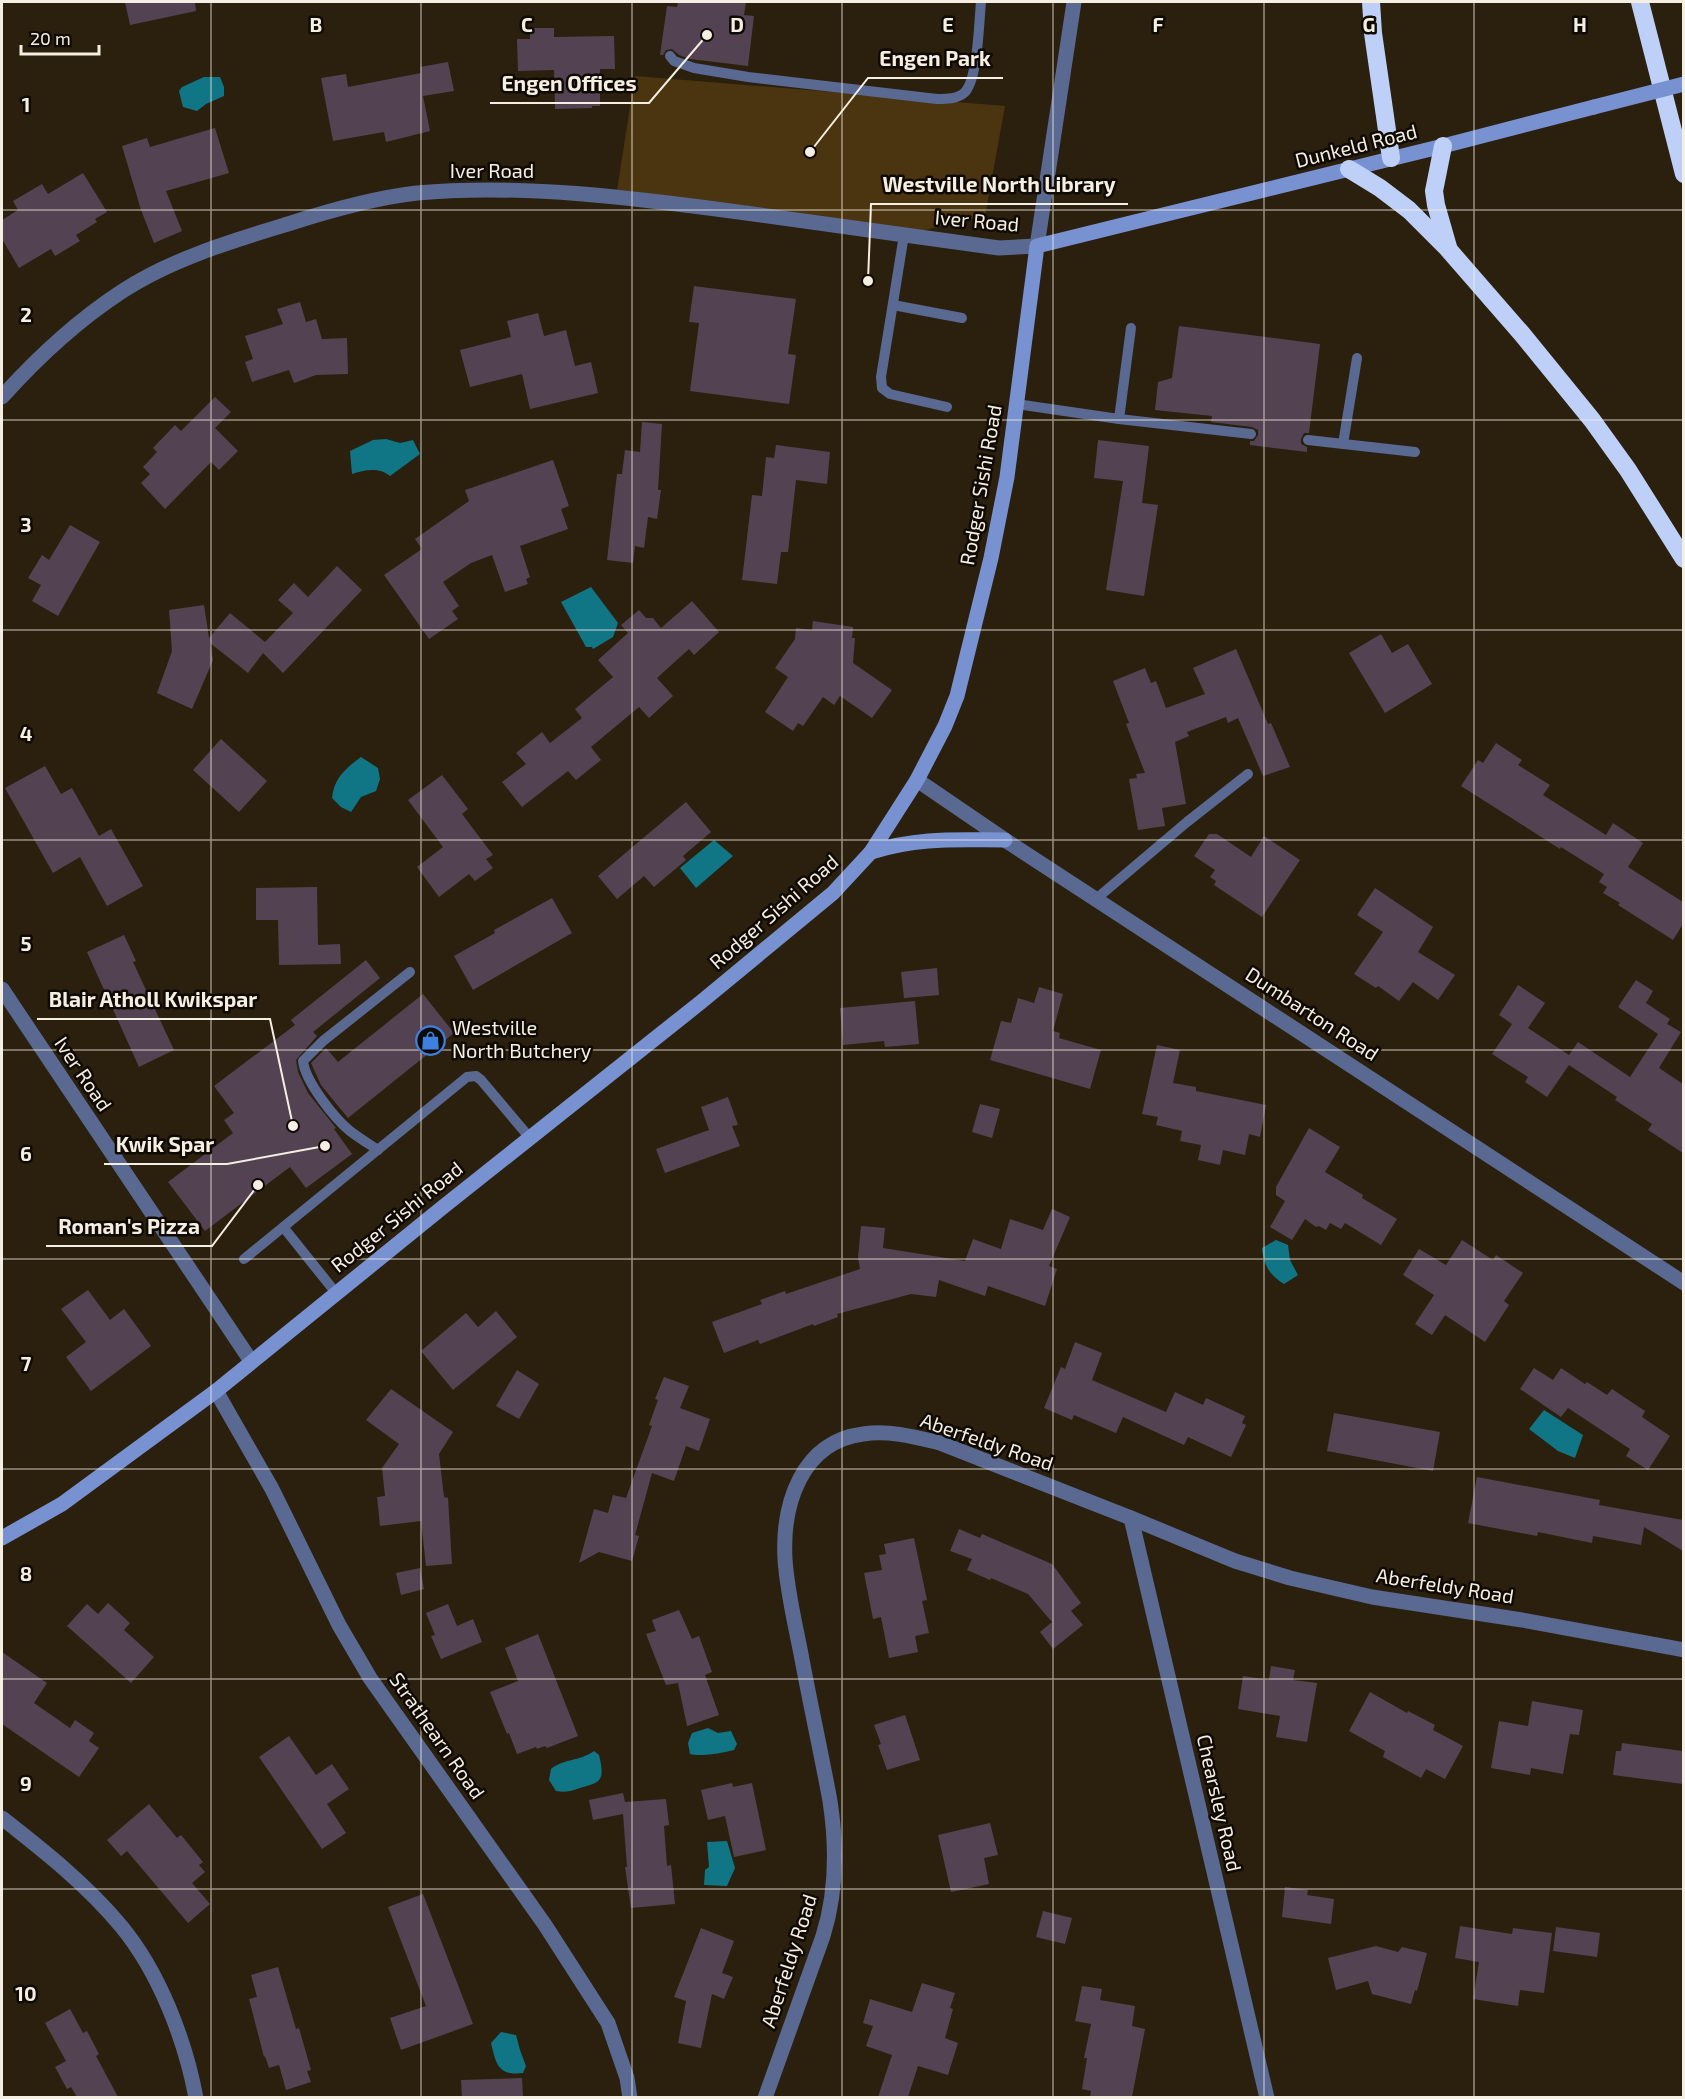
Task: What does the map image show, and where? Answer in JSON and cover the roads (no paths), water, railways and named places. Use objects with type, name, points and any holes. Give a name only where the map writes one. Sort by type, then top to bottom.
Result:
[{"type":"highway","points":[[1371,2],[1373,33],[1391,158]]},
{"type":"highway","points":[[1640,2],[1683,174]]},
{"type":"highway","points":[[1443,146],[1434,191],[1448,249]]},
{"type":"highway","points":[[1349,169],[1380,188],[1408,210],[1448,249],[1592,420],[1628,470],[1683,559]]},
{"type":"main road","name":"Dunkeld Road","points":[[1037,246],[1683,84]]},
{"type":"main road","name":"Rodger Sishi Road","points":[[2,1538],[62,1504],[216,1391],[701,1002],[833,893],[872,852],[918,780],[957,696],[992,558],[1007,477],[1037,246]]},
{"type":"main road","points":[[872,852],[892,846],[945,838],[1005,840]]},
{"type":"street","name":"Rodger Sishi Road","points":[[1037,246],[1074,2]]},
{"type":"street","name":"Iver Road","points":[[2,397],[22,375],[75,327],[122,291],[167,267],[227,243],[356,203],[418,193],[530,191],[648,200],[999,248],[1037,246]]},
{"type":"street","name":"Dumbarton Road","points":[[918,780],[1005,840],[1683,1283]]},
{"type":"street","name":"Iver Road","points":[[2,989],[251,1361]]},
{"type":"street","name":"Strathearn Road","points":[[216,1391],[272,1489],[339,1625],[370,1678],[545,1925],[608,2023],[627,2078],[630,2097]]},
{"type":"street","name":"Aberfeldy Road","points":[[765,2097],[831,1912],[836,1864],[830,1803],[789,1595],[785,1559],[785,1522],[794,1490],[802,1473],[813,1459],[831,1445],[863,1434],[888,1434],[940,1443],[1235,1561],[1290,1578],[1372,1597],[1522,1620],[1683,1650]]},
{"type":"street","name":"Chearsley Road","points":[[1131,1518],[1267,2097]]},
{"type":"street","points":[[2,1818],[92,1893],[123,1927],[145,1961],[177,2029],[191,2072],[196,2097]]},
{"type":"lane","points":[[670,56],[674,61],[694,68],[748,77],[937,99],[953,98],[966,92],[971,84],[981,2]]},
{"type":"lane","points":[[904,235],[882,388],[890,394],[947,407]]},
{"type":"lane","points":[[893,305],[962,318]]},
{"type":"lane","points":[[1119,419],[1131,328]]},
{"type":"lane","points":[[1343,444],[1357,358]]},
{"type":"lane","points":[[1016,404],[1119,419],[1251,434]]},
{"type":"lane","points":[[1308,440],[1415,452]]},
{"type":"lane","points":[[1096,899],[1248,774]]},
{"type":"lane","points":[[378,1150],[348,1129],[337,1118],[310,1084],[303,1061],[323,1041],[410,972]]},
{"type":"lane","points":[[244,1259],[461,1080],[472,1075],[481,1080],[530,1138]]},
{"type":"lane","points":[[284,1228],[336,1293]]},
{"type":"water","points":[[204,77],[220,77],[224,87],[224,96],[197,111],[183,107],[179,91],[182,87]]},
{"type":"water","points":[[386,439],[400,443],[413,440],[420,454],[390,476],[376,470],[352,474],[350,451],[373,440]]},
{"type":"water","points":[[591,587],[618,623],[613,637],[593,649],[586,647],[561,602]]},
{"type":"water","points":[[361,757],[378,768],[380,779],[376,791],[361,797],[351,812],[341,807],[332,798],[333,791],[342,774]]},
{"type":"water","points":[[714,840],[733,856],[696,888],[680,868]]},
{"type":"water","points":[[1276,1240],[1288,1245],[1290,1260],[1298,1275],[1284,1284],[1271,1273],[1263,1254],[1262,1248]]},
{"type":"water","points":[[1544,1410],[1583,1435],[1575,1458],[1558,1451],[1529,1429]]},
{"type":"water","points":[[708,1728],[718,1733],[731,1731],[737,1744],[734,1750],[705,1755],[690,1754],[688,1743],[692,1733]]},
{"type":"water","points":[[594,1751],[599,1755],[602,1770],[600,1779],[571,1791],[556,1791],[549,1780],[551,1769]]},
{"type":"water","points":[[727,1841],[735,1868],[727,1886],[704,1885],[705,1870],[709,1867],[707,1842]]},
{"type":"water","points":[[501,2032],[516,2035],[526,2066],[523,2073],[508,2073],[497,2063],[491,2043]]},
{"type":"place","name":"Engen Offices","points":[[707,35]]},
{"type":"place","name":"Engen Park","points":[[810,152]]},
{"type":"place","name":"Westville North Library","points":[[868,281]]},
{"type":"place","name":"Westville North Butchery","points":[[431,1040]]},
{"type":"place","name":"Blair Atholl Kwikspar","points":[[293,1126]]},
{"type":"place","name":"Kwik Spar","points":[[325,1146]]},
{"type":"place","name":"Roman's Pizza","points":[[258,1185]]}]
